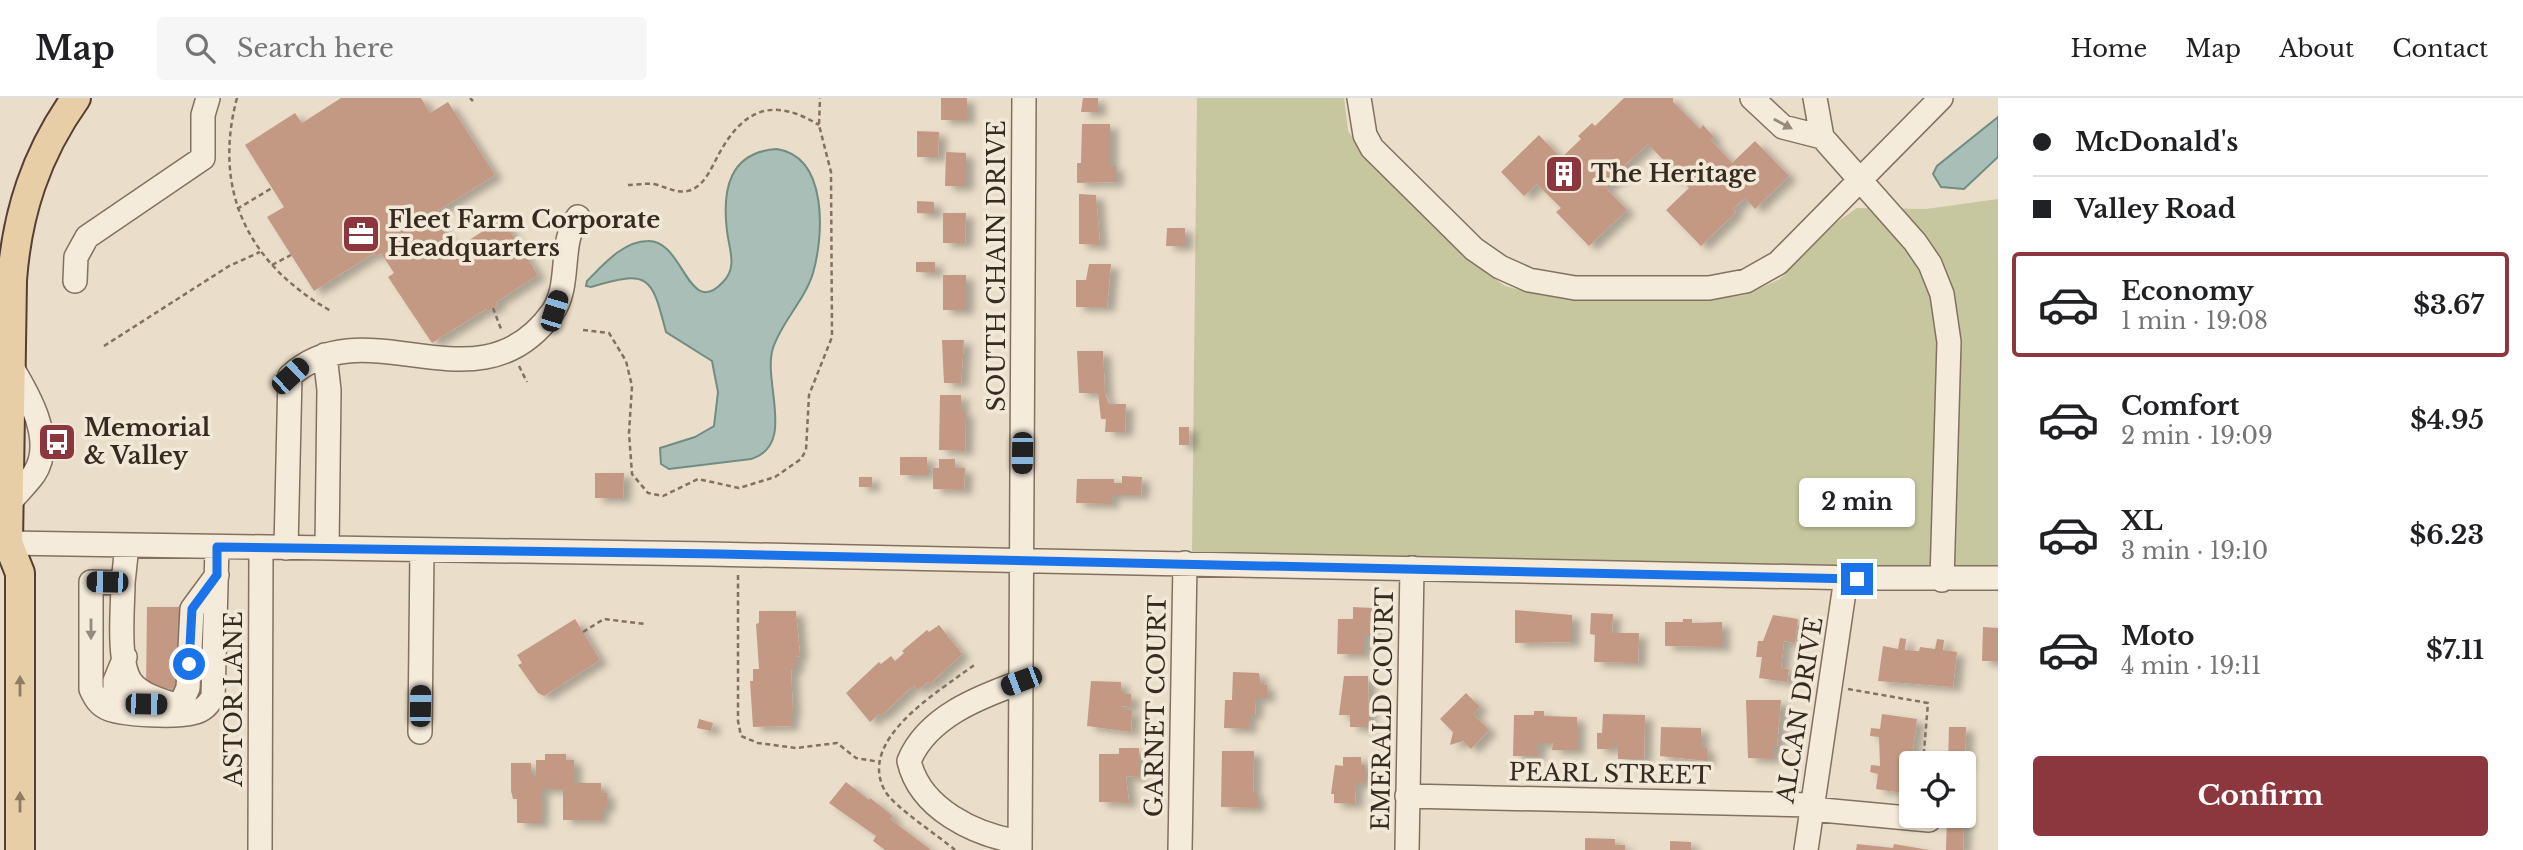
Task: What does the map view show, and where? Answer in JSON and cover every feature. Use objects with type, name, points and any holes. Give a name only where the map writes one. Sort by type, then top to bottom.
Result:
[{"type":"main road","points":[[20,850],[20,573],[3,547],[9,503],[11,366],[6,330],[15,240],[22,209],[44,151],[74,99]]},
{"type":"street","points":[[75,281],[76,257],[87,237],[203,158],[203,115],[208,98]]},
{"type":"street","name":"SOUTH CHAIN DRIVE","points":[[1020,846],[1024,98]]},
{"type":"street","points":[[1359,98],[1364,135],[1373,148],[1474,249],[1514,275],[1560,287],[1709,288],[1746,281],[1778,262],[1941,98]]},
{"type":"street","points":[[1752,98],[1783,127],[1822,136]]},
{"type":"street","points":[[1815,98],[1822,136],[1861,177],[1930,264],[1946,310],[1949,342],[1942,580]]},
{"type":"street","points":[[286,548],[290,376],[302,364],[326,355],[358,349],[455,361],[479,359],[510,349],[534,332],[554,311],[567,265],[568,229],[578,217]]},
{"type":"street","points":[[326,355],[329,390],[327,548]]},
{"type":"street","points":[[3,547],[127,545],[738,554],[1942,580],[1998,578]]},
{"type":"street","points":[[127,545],[123,583],[124,647],[130,681],[139,690],[175,705],[183,699],[188,688],[192,609],[217,575]]},
{"type":"street","points":[[123,583],[91,582],[90,689],[96,701],[109,709],[134,713],[191,713],[206,708],[214,697],[215,684],[217,547]]},
{"type":"street","name":"ASTOR LANE","points":[[260,850],[261,548]]},
{"type":"street","points":[[420,732],[422,550]]},
{"type":"street","name":"GARNET COURT","points":[[1180,850],[1185,563]]},
{"type":"street","name":"EMERALD COURT","points":[[1408,850],[1412,568]]},
{"type":"street","name":"ALCAN DRIVE","points":[[1806,850],[1846,578]]},
{"type":"street","points":[[96,701],[124,647]]},
{"type":"street","points":[[1020,846],[994,838],[946,811],[921,792],[909,761],[917,742],[934,726],[972,702],[1021,681]]},
{"type":"street","name":"PEARL STREET","points":[[1408,796],[1812,807],[1899,817]]},
{"type":"path","points":[[237,98],[229,155],[230,187],[237,209],[271,266],[303,295],[331,311]]},
{"type":"path","points":[[583,330],[609,333],[626,361],[632,386],[632,474],[648,493],[663,496],[672,494],[698,479],[739,488],[775,477],[795,466],[806,450],[812,382],[832,337],[831,173],[819,125],[820,98]]},
{"type":"path","points":[[628,186],[656,184],[680,192],[694,189],[705,178],[729,137],[753,114],[764,108],[788,107],[819,125]]},
{"type":"path","points":[[237,209],[272,188]]},
{"type":"path","points":[[104,346],[229,266],[261,252]]},
{"type":"path","points":[[271,266],[291,255]]},
{"type":"path","points":[[493,308],[501,330]]},
{"type":"path","points":[[738,554],[738,721],[741,736],[758,743],[796,748],[837,743],[856,758],[880,762]]},
{"type":"path","points":[[583,632],[604,619],[645,624]]},
{"type":"path","points":[[956,850],[890,797],[882,783],[880,762],[884,745],[895,729],[974,665]]},
{"type":"path","points":[[1831,686],[1928,703],[1924,751]]},
{"type":"green space","points":[[1197,98],[1344,98],[1348,131],[1368,161],[1472,263],[1505,286],[1532,293],[1590,299],[1716,299],[1745,295],[1780,279],[1837,222],[1857,208],[1926,209],[1998,199],[1998,566],[1918,567],[1192,553]]},
{"type":"shaded area","points":[[1998,117],[1998,157],[1964,189],[1941,187],[1933,174],[1937,166]]},
{"type":"shaded area","points":[[777,149],[794,155],[806,166],[814,182],[820,219],[813,273],[773,348],[771,378],[775,427],[772,441],[765,452],[751,459],[669,469],[661,464],[660,448],[695,437],[714,426],[718,392],[712,361],[666,332],[657,300],[646,282],[626,279],[591,287],[586,286],[587,281],[622,249],[648,241],[660,244],[670,252],[693,285],[702,291],[711,291],[723,282],[730,270],[726,201],[732,176],[748,157]]},
{"type":"building","name":"Fleet Farm Corporate Headquarters","points":[[341,98],[421,98],[430,113],[448,102],[495,175],[434,213],[435,218],[455,249],[502,219],[538,275],[496,302],[498,305],[488,311],[486,309],[432,343],[388,277],[394,273],[381,253],[376,256],[374,253],[314,291],[267,217],[284,207],[245,145],[295,113],[302,123]]},
{"type":"building","points":[[941,98],[967,98],[967,120],[941,120]]},
{"type":"building","points":[[1083,98],[1098,98],[1098,112],[1081,112]]},
{"type":"building","name":"The Heritage","points":[[1624,98],[1673,98],[1673,102],[1700,129],[1703,125],[1714,137],[1711,140],[1732,163],[1755,141],[1789,176],[1755,209],[1745,198],[1733,209],[1736,212],[1701,246],[1666,210],[1689,188],[1679,177],[1675,180],[1665,170],[1669,166],[1648,144],[1624,166],[1628,170],[1605,187],[1627,210],[1589,246],[1556,212],[1561,208],[1537,184],[1524,196],[1501,172],[1539,135],[1561,158],[1581,139],[1578,136],[1592,123],[1595,126]]},
{"type":"building","points":[[1082,124],[1110,124],[1110,166],[1116,166],[1116,182],[1077,183],[1077,163],[1081,163]]},
{"type":"building","points":[[917,131],[939,132],[938,157],[917,157]]},
{"type":"building","points":[[946,152],[966,153],[966,186],[945,186]]},
{"type":"building","points":[[1079,194],[1096,195],[1100,245],[1079,244]]},
{"type":"building","points":[[917,201],[934,202],[934,214],[917,213]]},
{"type":"building","points":[[943,213],[966,213],[965,243],[943,243]]},
{"type":"building","points":[[1167,228],[1185,228],[1185,246],[1166,246]]},
{"type":"building","points":[[916,262],[935,262],[935,273],[916,272]]},
{"type":"building","points":[[1089,264],[1111,264],[1107,307],[1076,307],[1076,280],[1086,280]]},
{"type":"building","points":[[943,275],[966,275],[966,310],[943,310]]},
{"type":"building","points":[[942,340],[964,340],[961,383],[944,383]]},
{"type":"building","points":[[1077,351],[1103,351],[1105,394],[1109,404],[1126,404],[1125,432],[1105,432],[1106,419],[1101,419],[1098,393],[1079,393]]},
{"type":"building","points":[[940,395],[961,395],[961,412],[966,412],[965,451],[939,450]]},
{"type":"building","points":[[56,427],[63,427],[63,439],[56,439]]},
{"type":"building","points":[[1179,427],[1189,427],[1189,445],[1179,445]]},
{"type":"building","points":[[900,457],[927,457],[927,475],[900,475]]},
{"type":"building","points":[[939,459],[955,459],[955,468],[965,468],[964,490],[933,489],[933,468],[939,468]]},
{"type":"building","points":[[595,473],[624,473],[623,498],[595,498]]},
{"type":"building","points":[[1122,476],[1142,477],[1141,495],[1111,495],[1111,504],[1076,503],[1077,479],[1114,479],[1114,483],[1122,483]]},
{"type":"building","points":[[859,477],[872,477],[872,487],[859,487]]},
{"type":"building","points":[[147,607],[182,607],[182,689],[146,688]]},
{"type":"building","points":[[1353,607],[1372,608],[1371,635],[1364,635],[1364,654],[1337,654],[1338,619],[1353,619]]},
{"type":"building","points":[[1515,610],[1572,615],[1572,642],[1515,643]]},
{"type":"building","points":[[759,611],[796,611],[800,656],[796,657],[796,669],[791,669],[791,726],[753,727],[750,681],[753,681],[753,669],[759,669],[756,624],[759,623]]},
{"type":"building","points":[[1591,613],[1613,614],[1612,633],[1639,633],[1638,663],[1594,662],[1595,635],[1590,634]]},
{"type":"building","points":[[1773,615],[1798,619],[1795,643],[1784,641],[1781,668],[1789,669],[1787,682],[1759,678],[1762,657],[1756,657],[1758,641],[1763,641]]},
{"type":"building","points":[[575,619],[600,660],[544,696],[538,693],[518,665],[522,663],[517,655]]},
{"type":"building","points":[[1683,619],[1692,619],[1692,623],[1722,622],[1722,647],[1665,646],[1665,622],[1683,622]]},
{"type":"building","points":[[939,625],[962,654],[930,684],[928,682],[918,690],[914,685],[881,716],[879,714],[870,722],[846,693],[879,662],[881,664],[891,656],[895,661],[904,653],[902,651],[927,630],[929,632]]},
{"type":"building","points":[[1983,627],[1998,628],[1998,661],[1982,661]]},
{"type":"building","points":[[1900,638],[1906,639],[1905,650],[1919,651],[1920,647],[1935,649],[1937,639],[1944,640],[1943,650],[1957,652],[1953,687],[1878,681],[1883,646],[1898,649]]},
{"type":"building","points":[[1233,672],[1259,673],[1261,685],[1267,685],[1267,698],[1256,698],[1255,715],[1249,715],[1249,729],[1224,728],[1225,700],[1232,700]]},
{"type":"building","points":[[1344,676],[1368,676],[1369,727],[1350,727],[1350,715],[1339,715]]},
{"type":"building","points":[[1091,681],[1121,682],[1121,694],[1131,694],[1131,707],[1121,706],[1121,710],[1132,710],[1131,732],[1087,726]]},
{"type":"building","points":[[1466,693],[1480,707],[1473,714],[1489,730],[1471,749],[1463,741],[1450,745],[1453,732],[1440,719]]},
{"type":"building","points":[[1746,700],[1781,700],[1777,746],[1773,746],[1773,759],[1748,758]]},
{"type":"building","points":[[1534,711],[1544,711],[1544,716],[1577,717],[1577,750],[1552,750],[1553,743],[1538,743],[1538,756],[1513,756],[1514,715],[1534,715]]},
{"type":"building","points":[[1603,714],[1645,715],[1644,759],[1618,759],[1618,743],[1614,743],[1614,749],[1597,749],[1597,733],[1602,733]]},
{"type":"building","points":[[1882,714],[1917,719],[1913,751],[1899,751],[1899,792],[1876,789],[1878,774],[1870,772],[1871,765],[1880,766],[1879,737],[1870,736],[1871,728],[1880,729]]},
{"type":"building","points":[[699,719],[713,723],[711,731],[697,728]]},
{"type":"building","points":[[1661,727],[1701,728],[1701,748],[1707,748],[1707,761],[1660,756]]},
{"type":"building","points":[[1949,727],[1966,727],[1965,751],[1948,751]]},
{"type":"building","points":[[1119,748],[1139,748],[1139,777],[1126,776],[1129,803],[1099,802],[1099,754],[1119,754]]},
{"type":"building","points":[[1222,751],[1254,751],[1253,793],[1257,793],[1257,808],[1221,807]]},
{"type":"building","points":[[545,754],[566,754],[566,760],[574,760],[574,783],[601,783],[601,793],[607,793],[607,808],[601,808],[601,820],[563,820],[563,789],[541,789],[541,823],[517,823],[517,799],[513,799],[511,791],[511,763],[531,763],[531,776],[536,776],[536,760],[545,760]]},
{"type":"building","points":[[1343,757],[1361,757],[1361,765],[1365,765],[1365,783],[1356,783],[1355,804],[1334,803],[1334,794],[1331,794],[1335,765],[1343,766]]},
{"type":"building","points":[[846,782],[893,816],[890,819],[931,850],[885,850],[873,841],[876,836],[829,803]]},
{"type":"building","points":[[1947,828],[1964,828],[1963,850],[1946,850]]},
{"type":"building","points":[[1585,838],[1615,839],[1615,845],[1625,845],[1625,850],[1585,850]]},
{"type":"building","points":[[1670,841],[1691,842],[1691,850],[1670,850]]},
{"type":"building","points":[[1857,844],[1893,848],[1894,844],[1929,850],[1856,850]]},
{"type":"place","name":"The Heritage","points":[[1564,174]]},
{"type":"place","name":"Fleet Farm Corporate Headquarters","points":[[361,234]]},
{"type":"place","name":"Memorial & Valley","points":[[57,442]]},
{"type":"route","points":[[189,664],[192,609],[194,602],[217,575],[217,547],[580,551],[1857,579]]}]
